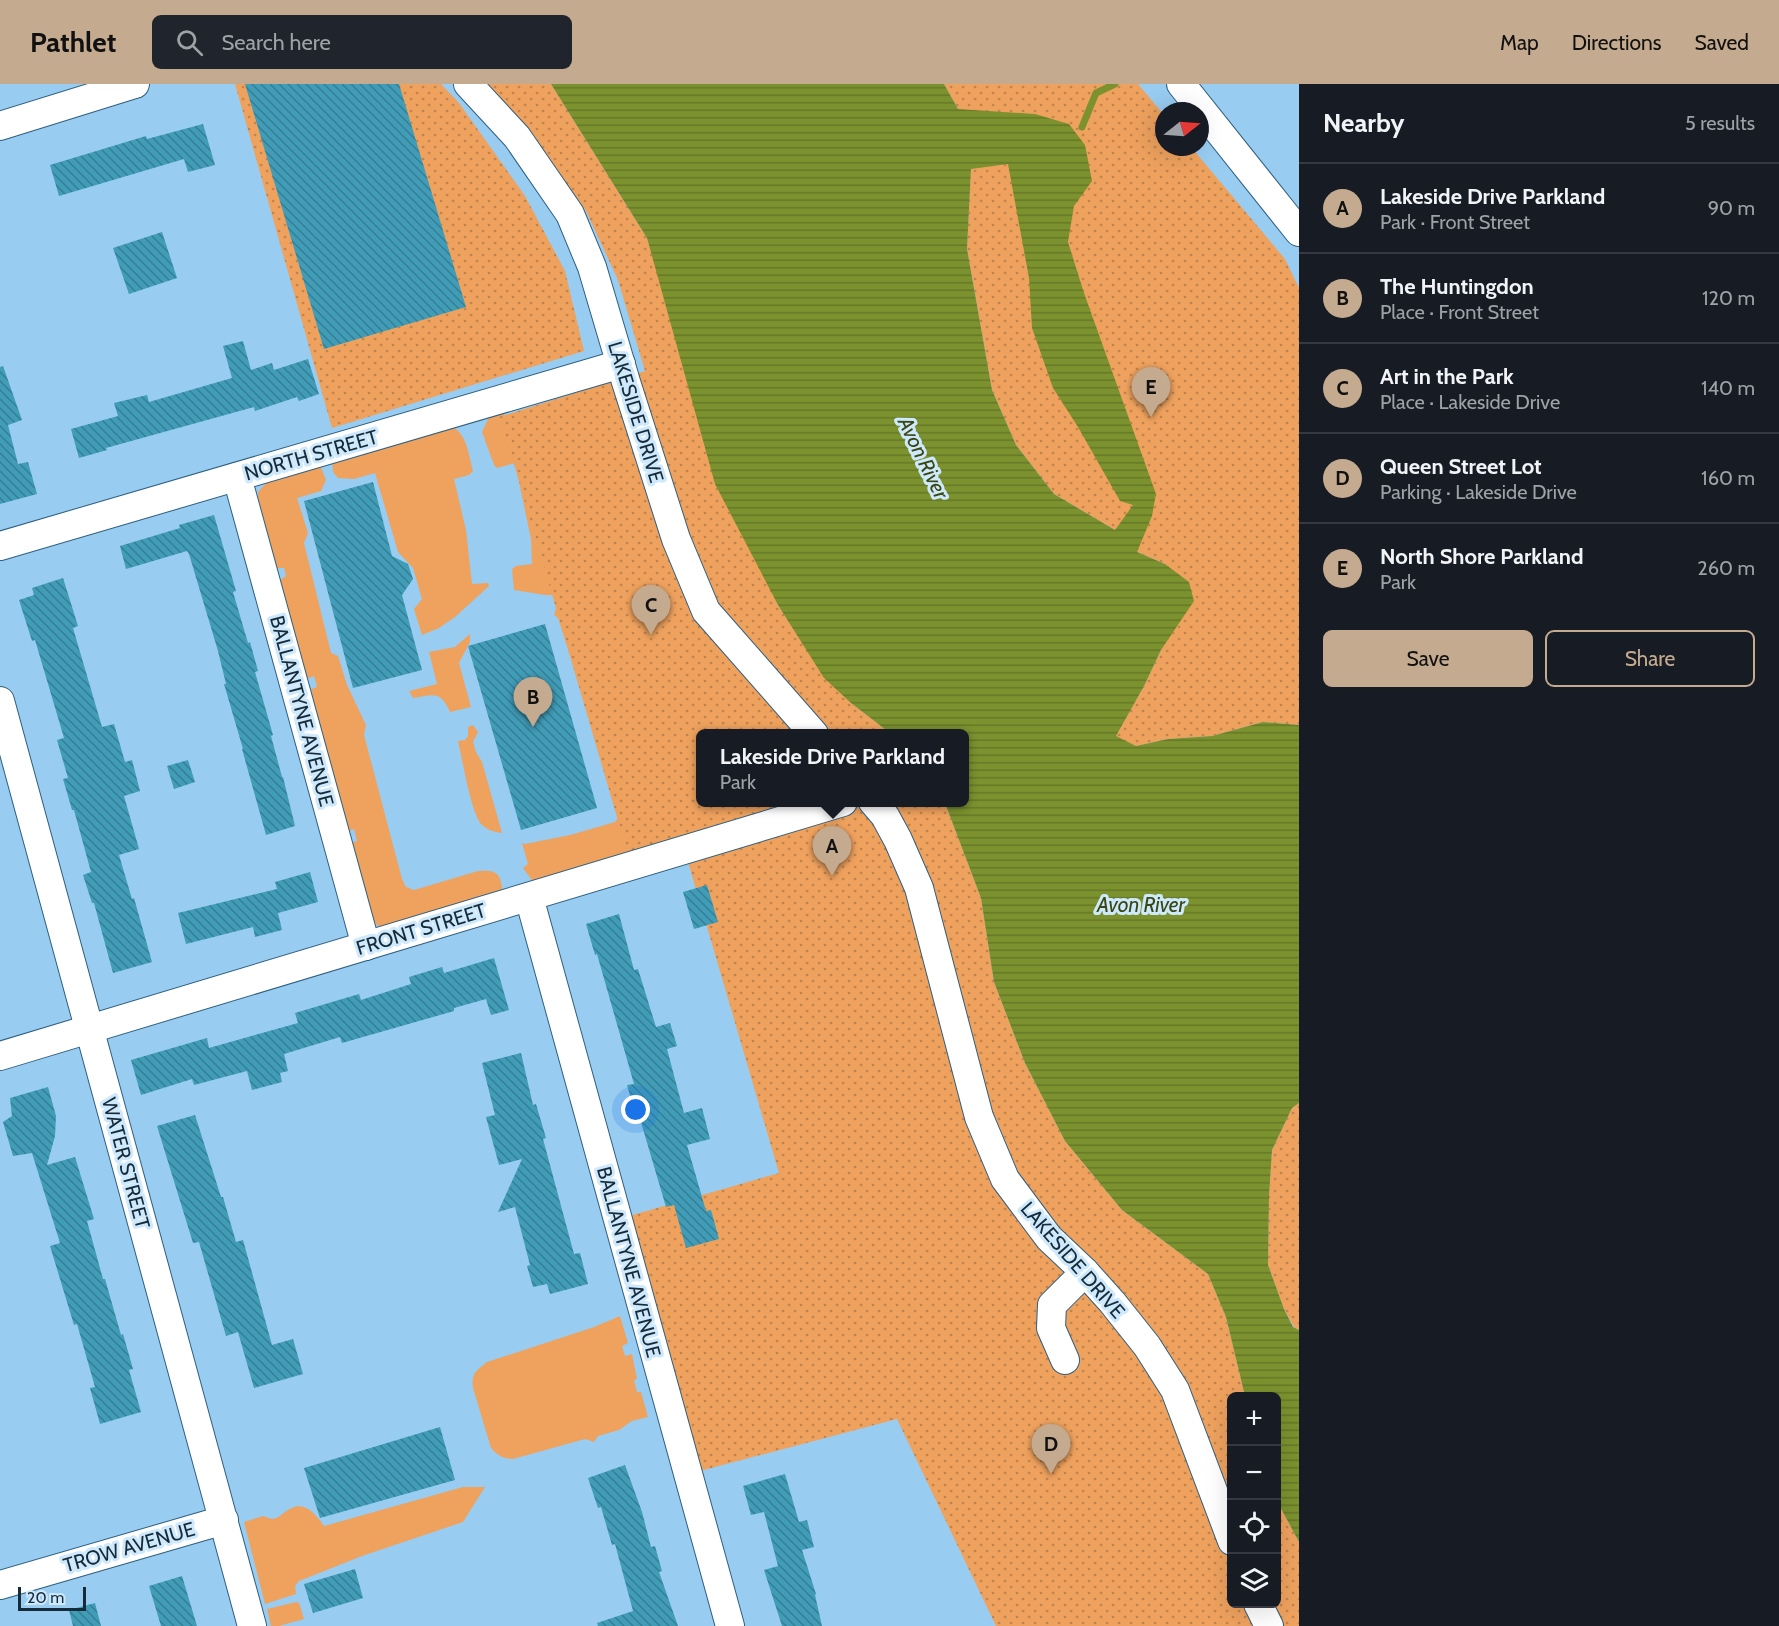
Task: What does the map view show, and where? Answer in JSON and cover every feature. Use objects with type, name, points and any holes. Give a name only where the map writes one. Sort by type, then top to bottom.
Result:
[{"type":"street","points":[[0,126],[135,84]]},
{"type":"street","name":"LAKESIDE DRIVE","points":[[468,84],[517,137],[570,214],[592,267],[676,539],[706,610],[810,729]]},
{"type":"street","points":[[1181,84],[1299,232]]},
{"type":"street","name":"NORTH STREET","points":[[0,546],[621,364]]},
{"type":"street","name":"BALLANTYNE AVENUE","points":[[237,477],[366,946]]},
{"type":"street","name":"WATER STREET","points":[[0,701],[252,1626]]},
{"type":"street","name":"FRONT STREET","points":[[0,1056],[826,807]]},
{"type":"street","name":"LAKESIDE DRIVE","points":[[877,807],[898,840],[919,888],[979,1117],[1005,1179],[1049,1238],[1085,1272],[1147,1346],[1175,1390],[1227,1528]]},
{"type":"street","name":"BALLANTYNE AVENUE","points":[[528,897],[730,1626]]},
{"type":"street","points":[[1065,1360],[1051,1328],[1052,1305],[1085,1272]]},
{"type":"street","name":"TROW AVENUE","points":[[0,1585],[224,1520]]},
{"type":"street","points":[[1260,1608],[1269,1626]]},
{"type":"shaded area","points":[[235,84],[441,84],[459,103],[525,196],[565,271],[584,351],[332,428]]},
{"type":"shaded area","points":[[488,84],[551,84],[647,238],[671,318],[778,605],[800,639],[851,703],[885,729],[696,729],[696,807],[947,807],[981,898],[994,982],[1025,1063],[1065,1141],[1122,1210],[1208,1274],[1226,1317],[1244,1392],[1227,1392],[1227,1608],[1281,1608],[1281,1508],[1299,1542],[1299,1626],[996,1626],[897,1419],[700,1471],[629,1216],[779,1173],[681,838],[628,855],[499,417],[645,371],[618,280],[586,211],[544,152]]},
{"type":"shaded area","points":[[944,84],[1138,84],[1155,104],[1155,156],[1199,156],[1285,259],[1299,288],[1299,725],[1263,722],[1212,736],[1168,739],[1136,746],[1115,737],[1161,650],[1165,564],[1137,552],[1115,530],[1054,494],[1016,445],[992,390],[967,249],[971,166],[958,109]]},
{"type":"shaded area","points":[[503,411],[522,465],[641,852],[534,883],[523,868],[528,864],[522,843],[570,835],[615,822],[621,814],[558,618],[554,615],[560,595],[514,590],[512,569],[516,566],[532,564],[531,539],[515,463],[497,468],[482,432],[490,415]]},
{"type":"shaded area","points":[[453,427],[464,440],[473,471],[469,475],[454,479],[466,530],[472,584],[488,583],[489,586],[455,617],[439,628],[422,635],[414,609],[422,599],[413,568],[398,552],[375,473],[354,479],[338,478],[333,472],[332,461]]},
{"type":"shaded area","points":[[320,465],[326,480],[321,491],[297,498],[308,533],[304,543],[331,653],[338,656],[347,685],[366,725],[364,735],[402,879],[406,887],[414,890],[478,871],[491,871],[500,879],[503,895],[386,929],[378,926],[373,920],[351,843],[357,841],[354,829],[349,831],[329,764],[311,689],[317,687],[314,676],[306,679],[280,580],[286,576],[284,568],[277,568],[260,511],[258,492],[269,480]]},
{"type":"shaded area","points":[[470,634],[470,642],[459,663],[471,707],[450,712],[439,697],[413,698],[409,691],[437,684],[429,652],[455,647]]},
{"type":"shaded area","points":[[473,725],[478,732],[473,742],[482,762],[502,833],[481,824],[470,797],[458,741],[465,740],[468,736],[468,727]]},
{"type":"shaded area","points":[[1299,1103],[1299,1330],[1294,1327],[1284,1309],[1268,1265],[1272,1150],[1292,1108]]},
{"type":"shaded area","points":[[620,1316],[628,1343],[622,1346],[625,1356],[632,1354],[637,1392],[641,1392],[648,1417],[632,1421],[619,1430],[598,1436],[594,1442],[585,1439],[513,1459],[498,1455],[491,1448],[473,1388],[473,1379],[477,1370],[487,1362],[594,1327]]},
{"type":"shaded area","points":[[463,1487],[485,1487],[463,1522],[362,1556],[299,1581],[295,1586],[296,1594],[265,1604],[244,1522],[263,1516],[276,1518],[297,1506],[308,1508],[324,1526]]},
{"type":"shaded area","points":[[299,1603],[304,1619],[271,1626],[267,1609]]},
{"type":"water","name":"Avon River","points":[[551,84],[944,84],[958,109],[1035,114],[1069,124],[1085,145],[1092,181],[1074,206],[1068,242],[1156,494],[1152,516],[1137,552],[1165,564],[1189,582],[1194,601],[1161,650],[1116,736],[1136,746],[1168,739],[1212,736],[1263,722],[1299,725],[1299,1103],[1292,1108],[1272,1150],[1268,1265],[1284,1309],[1293,1327],[1299,1330],[1299,1542],[1281,1508],[1281,1392],[1244,1392],[1226,1317],[1208,1274],[1122,1210],[1065,1141],[1025,1063],[994,982],[981,898],[947,807],[969,807],[969,729],[885,729],[851,703],[824,678],[778,605],[715,484],[647,238]],"holes":[[[1008,164],[1029,278],[1032,328],[1053,388],[1120,501],[1133,505],[1115,530],[1054,494],[1016,445],[992,390],[967,249],[971,169]]]},
{"type":"building","points":[[245,84],[399,84],[466,307],[324,349]]},
{"type":"building","points":[[203,124],[215,165],[188,172],[184,159],[59,196],[50,165],[146,136],[147,139]]},
{"type":"building","points":[[162,232],[177,278],[129,294],[113,248]]},
{"type":"building","points":[[243,341],[251,370],[272,363],[274,370],[308,359],[319,394],[299,401],[297,397],[255,411],[254,407],[106,448],[107,450],[79,458],[71,429],[118,416],[114,403],[147,395],[149,402],[232,378],[223,346]]},
{"type":"building","points":[[3,366],[22,420],[8,425],[18,464],[28,462],[37,494],[0,504],[0,367]]},
{"type":"building","points":[[373,482],[392,556],[408,564],[413,579],[402,595],[422,670],[353,688],[304,501]]},
{"type":"building","points":[[214,515],[236,591],[233,592],[258,671],[255,672],[295,826],[266,835],[224,684],[226,684],[218,651],[189,554],[187,551],[126,569],[120,546]]},
{"type":"building","points":[[63,578],[78,626],[73,628],[102,727],[114,724],[125,762],[132,760],[140,791],[124,796],[139,849],[119,855],[152,962],[113,973],[94,903],[92,903],[83,875],[91,872],[63,779],[68,778],[57,740],[64,738],[35,640],[32,641],[19,600],[34,595],[32,588]]},
{"type":"building","points":[[545,624],[597,808],[521,830],[468,646]]},
{"type":"building","points":[[188,760],[195,782],[174,789],[167,766]]},
{"type":"building","points":[[310,872],[318,902],[278,913],[282,930],[255,937],[253,927],[186,944],[178,913],[277,889],[275,882]]},
{"type":"building","points":[[707,885],[718,922],[694,929],[683,892]]},
{"type":"building","points":[[619,914],[634,970],[638,969],[656,1027],[670,1023],[677,1046],[667,1049],[684,1113],[702,1108],[710,1139],[687,1145],[706,1211],[711,1210],[719,1239],[686,1248],[674,1205],[666,1207],[638,1112],[635,1113],[627,1085],[634,1084],[597,954],[595,955],[586,924]]},
{"type":"building","points":[[494,958],[509,1010],[491,1015],[486,999],[454,1008],[454,1011],[342,1043],[340,1037],[284,1054],[288,1071],[280,1073],[282,1082],[252,1090],[247,1071],[194,1085],[192,1079],[141,1095],[131,1060],[207,1038],[209,1048],[298,1023],[295,1013],[359,994],[361,1000],[411,984],[409,977],[442,967],[444,973]]},
{"type":"building","points":[[521,1053],[533,1105],[536,1104],[546,1138],[543,1139],[574,1254],[580,1253],[588,1284],[550,1294],[547,1284],[533,1287],[527,1266],[530,1265],[515,1207],[498,1212],[522,1159],[499,1165],[486,1117],[495,1115],[482,1063]]},
{"type":"building","points":[[48,1087],[56,1116],[55,1136],[47,1165],[75,1157],[94,1219],[87,1221],[103,1279],[105,1279],[133,1369],[129,1370],[141,1412],[100,1424],[90,1388],[95,1387],[77,1324],[74,1325],[50,1246],[60,1243],[32,1153],[13,1156],[3,1122],[12,1116],[10,1098]]},
{"type":"building","points":[[195,1115],[236,1242],[243,1240],[272,1345],[293,1339],[303,1374],[254,1388],[238,1332],[226,1336],[199,1242],[193,1243],[157,1126]]},
{"type":"building","points":[[440,1427],[455,1480],[320,1518],[304,1468]]},
{"type":"building","points":[[625,1465],[642,1512],[651,1547],[655,1546],[662,1571],[659,1572],[678,1626],[598,1626],[597,1623],[633,1611],[615,1544],[612,1545],[601,1507],[598,1508],[588,1478]]},
{"type":"building","points":[[785,1474],[799,1522],[807,1520],[814,1547],[802,1550],[816,1594],[822,1626],[782,1626],[764,1570],[778,1566],[764,1512],[751,1515],[743,1486]]},
{"type":"building","points":[[355,1569],[363,1598],[313,1613],[304,1584]]},
{"type":"building","points":[[182,1576],[197,1626],[161,1626],[149,1586]]},
{"type":"building","points":[[95,1603],[101,1626],[73,1626],[69,1610]]},
{"type":"waterway","points":[[1082,127],[1096,93],[1115,84]]},
{"type":"place","name":"North Shore Parkland","points":[[1151,417]]},
{"type":"place","name":"Art in the Park","points":[[651,635]]},
{"type":"place","name":"The Huntingdon","points":[[533,727]]},
{"type":"place","name":"Lakeside Drive Parkland","points":[[832,876]]},
{"type":"place","name":"Queen Street Lot","points":[[1051,1474]]}]
